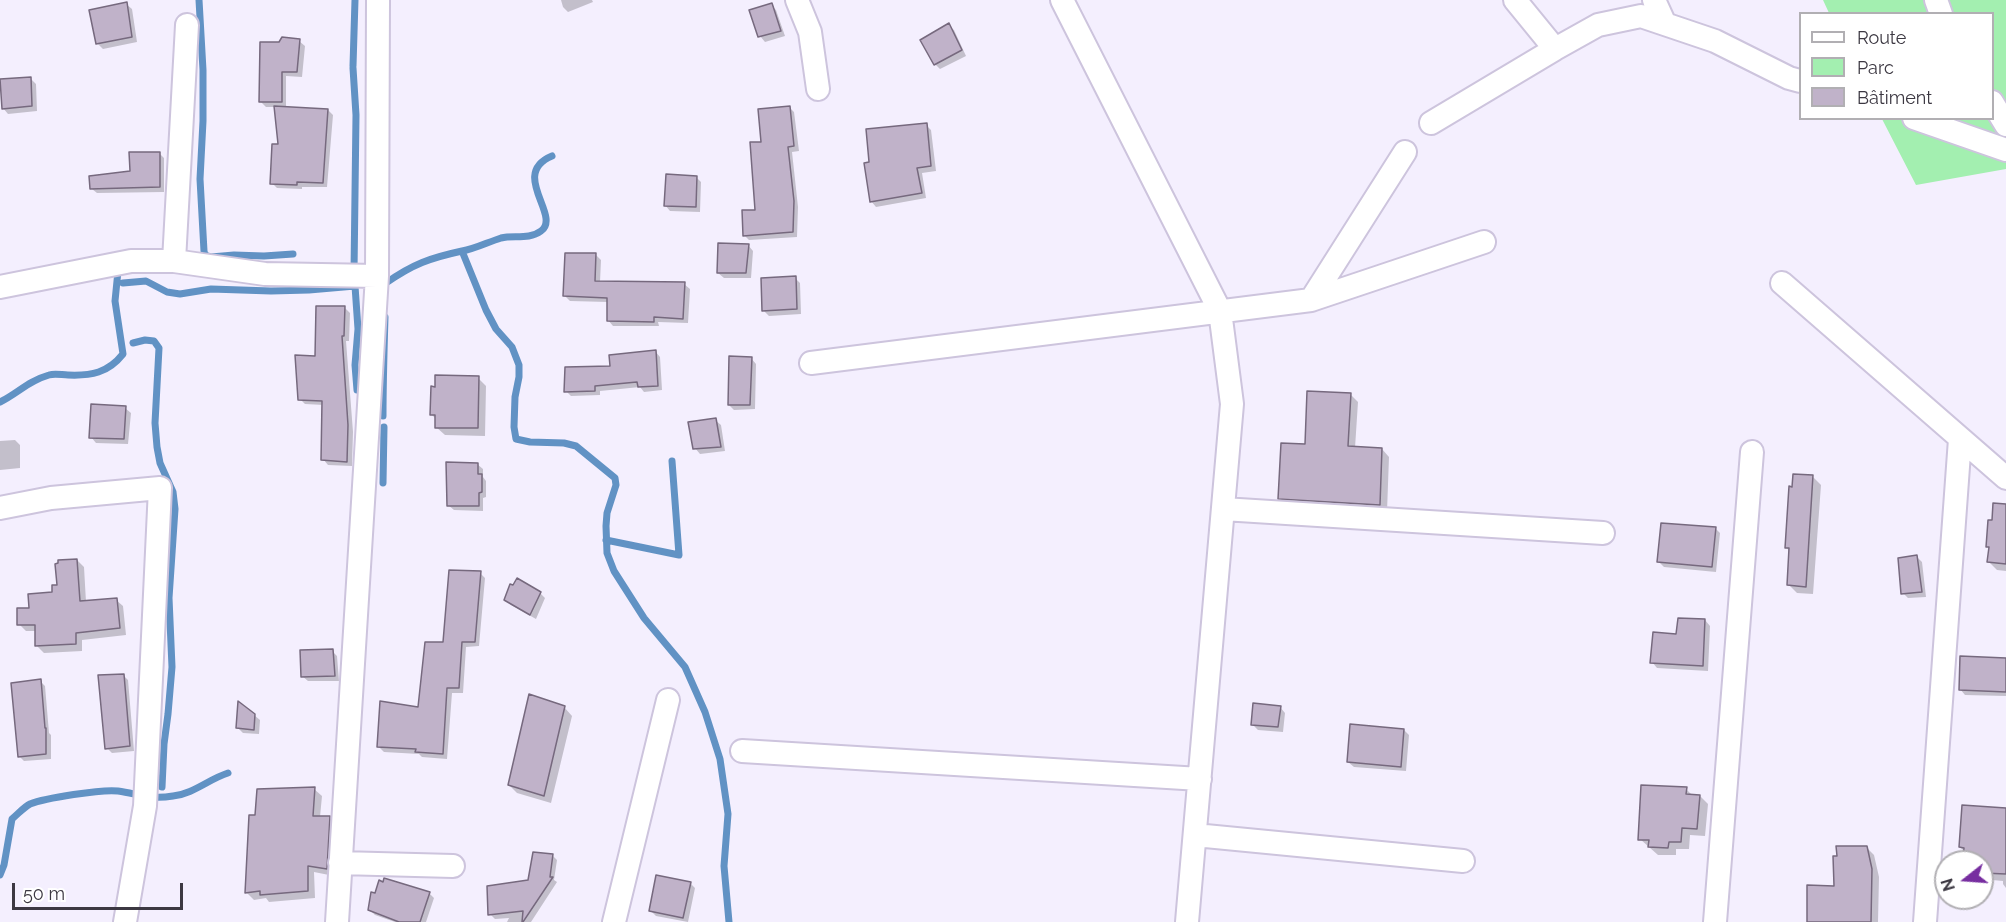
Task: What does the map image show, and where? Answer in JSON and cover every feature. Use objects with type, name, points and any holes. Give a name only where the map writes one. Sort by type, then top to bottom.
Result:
[{"type":"street","points":[[337,922],[377,276],[378,0]]},
{"type":"street","points":[[797,0],[810,32],[818,89]]},
{"type":"street","points":[[1062,0],[1220,311],[1232,404],[1187,922]]},
{"type":"street","points":[[1515,0],[1555,48]]},
{"type":"street","points":[[1654,0],[1664,22]]},
{"type":"street","points":[[1431,123],[1555,48],[1598,25],[1641,16],[1664,22],[1715,42],[1799,81]]},
{"type":"street","points":[[174,261],[187,25]]},
{"type":"street","points":[[1994,105],[2006,125]]},
{"type":"street","points":[[1920,120],[2006,150]]},
{"type":"street","points":[[1311,300],[1405,152]]},
{"type":"street","points":[[811,363],[1311,300],[1484,242]]},
{"type":"street","points":[[0,287],[131,261],[174,261],[265,274],[377,276]]},
{"type":"street","points":[[1782,283],[2006,478]]},
{"type":"street","points":[[1925,922],[1960,439]]},
{"type":"street","points":[[1714,922],[1752,452]]},
{"type":"street","points":[[0,508],[51,498],[160,488],[145,806],[125,922]]},
{"type":"street","points":[[1223,509],[1603,533]]},
{"type":"street","points":[[614,922],[668,700]]},
{"type":"street","points":[[742,751],[1200,779]]},
{"type":"street","points":[[1195,835],[1463,861]]},
{"type":"street","points":[[340,862],[453,866]]},
{"type":"green space","points":[[1823,0],[2006,0],[2006,169],[1916,185],[1883,120],[1994,120],[1994,12],[1829,12]]},
{"type":"building","points":[[127,2],[132,37],[96,44],[89,10]]},
{"type":"building","points":[[772,3],[781,31],[758,37],[749,10]]},
{"type":"building","points":[[949,23],[962,50],[934,65],[920,40]]},
{"type":"building","points":[[282,37],[300,39],[297,72],[282,72],[282,102],[259,102],[260,42],[279,42]]},
{"type":"building","points":[[31,77],[32,106],[2,109],[0,79]]},
{"type":"building","points":[[274,106],[328,109],[323,183],[270,184],[272,144],[278,144]]},
{"type":"building","points":[[790,106],[794,146],[788,147],[794,201],[793,232],[743,236],[742,210],[755,210],[750,142],[761,142],[758,109]]},
{"type":"building","points":[[927,123],[931,166],[917,168],[922,193],[870,202],[864,163],[869,162],[866,129]]},
{"type":"building","points":[[129,152],[160,152],[160,187],[90,189],[89,176],[130,171]]},
{"type":"building","points":[[666,174],[697,176],[696,207],[664,206]]},
{"type":"building","points":[[718,243],[749,244],[746,273],[717,273]]},
{"type":"building","points":[[565,253],[596,253],[595,281],[685,282],[683,319],[654,317],[654,322],[607,321],[607,298],[563,296]]},
{"type":"building","points":[[796,276],[797,309],[762,311],[761,278]]},
{"type":"building","points":[[316,306],[345,306],[344,336],[342,336],[348,425],[347,462],[321,460],[322,401],[298,400],[295,355],[315,356]]},
{"type":"building","points":[[656,350],[658,386],[638,387],[637,382],[595,386],[595,391],[564,392],[565,367],[610,366],[609,355]]},
{"type":"building","points":[[729,356],[752,357],[750,405],[728,405]]},
{"type":"building","points":[[435,375],[479,376],[478,428],[435,428],[435,415],[430,415],[431,386],[435,387]]},
{"type":"building","points":[[1307,391],[1351,393],[1348,446],[1382,448],[1380,505],[1278,499],[1281,443],[1305,444]]},
{"type":"building","points":[[91,404],[126,406],[124,439],[89,438]]},
{"type":"building","points":[[716,418],[721,447],[693,449],[688,422]]},
{"type":"building","points":[[446,462],[478,463],[478,474],[482,474],[479,506],[447,506]]},
{"type":"building","points":[[1793,474],[1813,475],[1806,587],[1787,585],[1789,548],[1785,548],[1789,486],[1792,487]]},
{"type":"building","points":[[1993,503],[2006,504],[2006,564],[1987,562],[1988,520],[1992,520]]},
{"type":"building","points":[[1661,523],[1716,527],[1712,567],[1657,562]]},
{"type":"building","points":[[1917,555],[1922,592],[1901,594],[1898,558]]},
{"type":"building","points":[[77,559],[80,601],[117,598],[120,628],[76,633],[76,644],[35,646],[35,625],[17,625],[17,608],[29,608],[28,594],[52,592],[52,585],[57,585],[55,564],[58,560]]},
{"type":"building","points":[[449,570],[481,571],[475,642],[462,642],[459,688],[447,688],[443,754],[415,752],[416,749],[377,747],[380,701],[418,707],[425,642],[443,642]]},
{"type":"building","points":[[517,578],[541,592],[530,615],[504,600],[510,584],[513,585]]},
{"type":"building","points":[[1678,618],[1705,619],[1703,666],[1650,663],[1653,632],[1676,634]]},
{"type":"building","points":[[333,649],[335,676],[301,677],[300,650]]},
{"type":"building","points":[[1960,656],[2006,658],[2006,692],[1959,690]]},
{"type":"building","points":[[124,674],[130,746],[105,749],[98,675]]},
{"type":"building","points":[[41,679],[46,754],[18,757],[11,683]]},
{"type":"building","points":[[529,694],[565,706],[544,796],[508,785]]},
{"type":"building","points":[[238,701],[255,714],[254,730],[236,728]]},
{"type":"building","points":[[1253,703],[1281,706],[1278,727],[1251,725]]},
{"type":"building","points":[[1350,724],[1404,729],[1401,767],[1347,762]]},
{"type":"building","points":[[1641,785],[1687,787],[1686,794],[1700,795],[1697,829],[1682,828],[1681,842],[1669,842],[1668,848],[1648,847],[1649,840],[1638,840]]},
{"type":"building","points":[[315,787],[313,816],[330,816],[327,869],[308,866],[308,891],[260,895],[260,891],[245,893],[249,815],[255,815],[257,789]]},
{"type":"building","points":[[1962,805],[2006,808],[2006,874],[1994,874],[1994,850],[1964,850],[1959,847]]},
{"type":"building","points":[[1836,846],[1867,846],[1872,869],[1871,922],[1807,922],[1807,885],[1834,886],[1833,856],[1837,856]]},
{"type":"building","points":[[533,852],[553,854],[550,877],[553,877],[523,922],[523,911],[488,915],[487,886],[528,880]]},
{"type":"building","points":[[656,875],[691,882],[683,918],[649,911]]},
{"type":"building","points":[[384,878],[430,892],[420,922],[399,922],[368,910],[371,892],[375,893],[379,880],[383,882]]},
{"type":"waterway","points":[[199,0],[203,70],[200,179],[205,255],[211,257],[293,254]]},
{"type":"waterway","points":[[353,66],[355,0]]},
{"type":"waterway","points":[[353,68],[356,115],[354,272]]},
{"type":"waterway","points":[[386,283],[413,266],[431,259],[472,249],[501,238],[526,236],[541,231],[546,224],[546,215],[535,184],[535,173],[540,164],[552,156]]},
{"type":"waterway","points":[[462,251],[486,310],[496,329],[512,347],[519,365],[515,397],[516,439],[576,446],[615,478],[616,485],[607,513],[607,553],[614,571],[644,618],[685,667],[705,712],[720,759],[728,814],[724,866],[729,922]]},
{"type":"waterway","points":[[0,402],[29,384],[54,374],[76,375],[98,372],[111,365],[123,354],[115,301],[118,271]]},
{"type":"waterway","points":[[123,283],[146,281],[167,292],[180,294],[211,289],[271,291],[355,286],[358,329],[355,365],[357,390]]},
{"type":"waterway","points":[[383,416],[385,317]]},
{"type":"waterway","points":[[133,343],[145,340],[154,341],[159,348],[155,423],[157,447],[160,463],[173,492],[175,509],[169,598],[172,667],[162,787]]},
{"type":"waterway","points":[[383,483],[384,427]]},
{"type":"waterway","points":[[606,540],[679,555],[672,461]]},
{"type":"waterway","points":[[0,875],[4,865],[12,819],[30,804],[100,791],[118,791],[151,797],[180,795],[228,773]]}]
